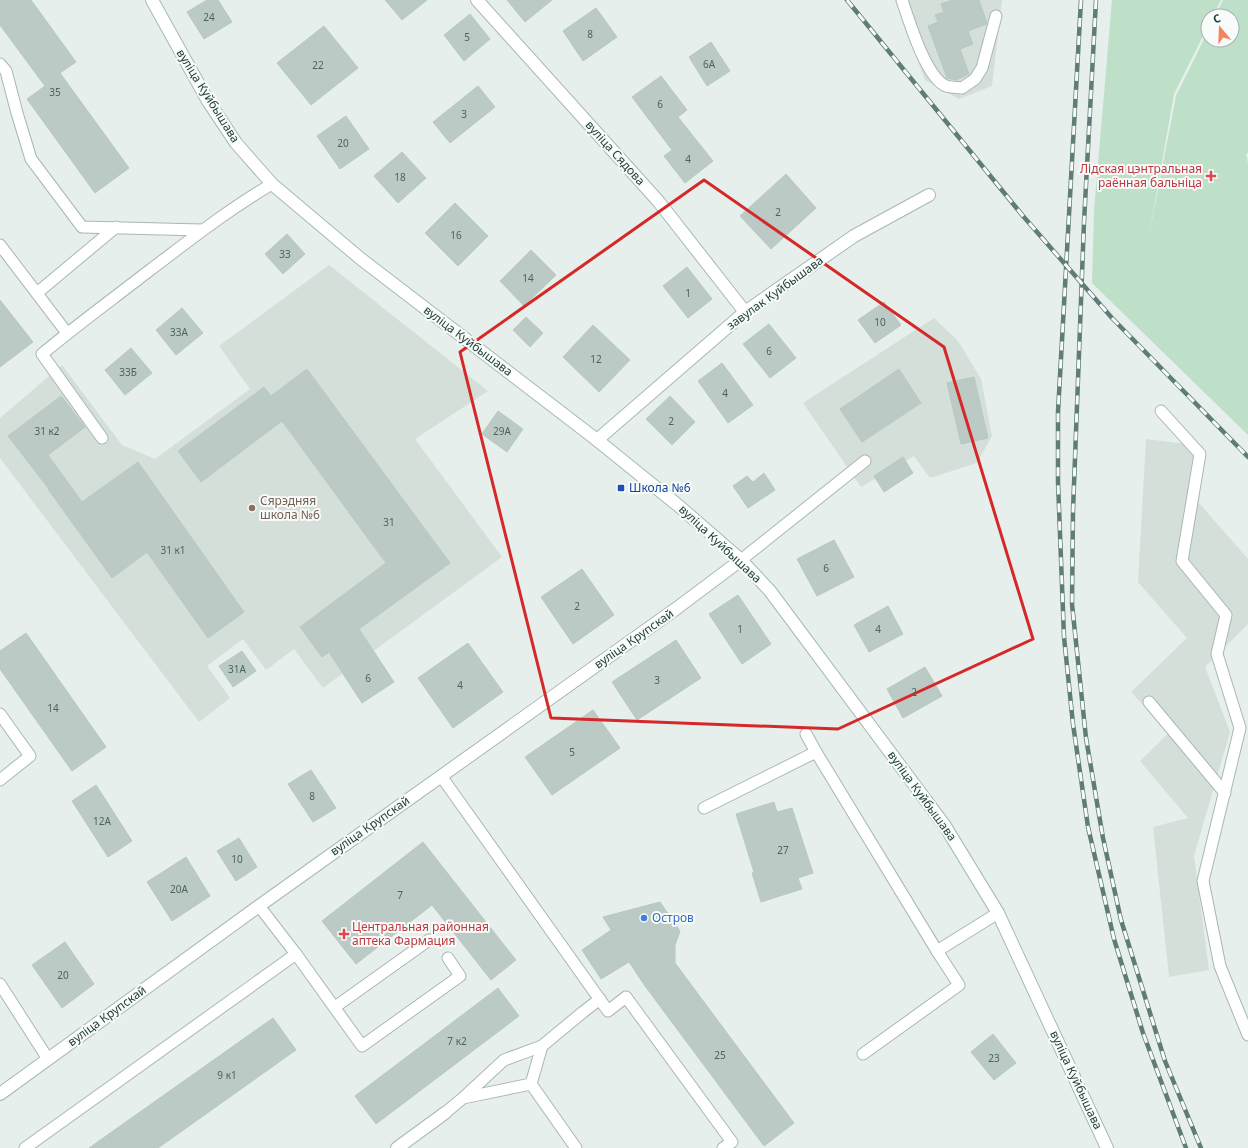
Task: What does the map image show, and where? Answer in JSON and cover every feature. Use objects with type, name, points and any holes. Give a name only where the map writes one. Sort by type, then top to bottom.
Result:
[{"type":"street","name":"вуліца Куйбышава","points":[[152,0],[208,101],[236,143],[272,184],[361,259],[597,440],[680,507],[741,560],[770,591],[945,826],[998,913],[1108,1148]]},
{"type":"street","name":"вуліца Сядова","points":[[477,0],[659,202],[745,312]]},
{"type":"street","name":"завулак Куйбышава","points":[[597,440],[745,312],[854,236],[929,195]]},
{"type":"street","name":"вуліца Крупскай","points":[[0,1094],[259,906],[677,608],[741,560]]},
{"type":"street","points":[[397,1148],[445,1113]]},
{"type":"lane","points":[[902,0],[921,52],[931,72],[944,85],[962,88],[976,79],[982,68],[996,16]]},
{"type":"lane","points":[[0,64],[6,71],[31,159],[82,226],[202,230]]},
{"type":"lane","points":[[102,438],[42,354],[67,333],[202,230],[246,199],[272,184]]},
{"type":"lane","points":[[37,293],[116,228]]},
{"type":"lane","points":[[0,245],[67,333]]},
{"type":"lane","points":[[1161,411],[1200,454],[1182,562],[1226,614],[1217,654],[1240,728],[1203,881],[1220,966],[1248,1035]]},
{"type":"lane","points":[[741,560],[865,461]]},
{"type":"lane","points":[[1149,702],[1224,793]]},
{"type":"lane","points":[[0,714],[30,756],[0,780]]},
{"type":"lane","points":[[806,734],[959,985],[863,1054]]},
{"type":"lane","points":[[704,808],[816,752]]},
{"type":"lane","points":[[441,776],[608,1011],[626,997],[732,1142],[723,1148]]},
{"type":"lane","points":[[259,906],[335,1007],[362,1046],[460,976],[448,958]]},
{"type":"lane","points":[[937,951],[998,913]]},
{"type":"lane","points":[[335,1007],[429,940]]},
{"type":"lane","points":[[25,1148],[296,954]]},
{"type":"lane","points":[[0,984],[48,1059]]},
{"type":"lane","points":[[445,1113],[504,1060],[542,1046],[582,1012],[600,999]]},
{"type":"lane","points":[[531,1084],[542,1046]]},
{"type":"lane","points":[[463,1098],[531,1084]]},
{"type":"lane","points":[[531,1084],[576,1148]]},
{"type":"highlighted area","points":[[704,180],[944,347],[1033,639],[838,729],[551,718],[460,352]]},
{"type":"shaded area","points":[[895,0],[1002,0],[992,86],[959,99],[925,80]]},
{"type":"shaded area","name":"Сярэдняя школа №6","points":[[329,265],[488,391],[415,439],[502,557],[323,688],[294,649],[266,670],[243,639],[207,666],[230,698],[199,722],[0,458],[0,418],[62,365],[122,445],[155,459],[250,389],[219,346]]},
{"type":"shaded area","points":[[934,318],[958,341],[981,379],[992,436],[977,463],[930,478],[914,456],[861,487],[803,403]]},
{"type":"shaded area","points":[[1146,439],[1203,446],[1199,503],[1248,559],[1248,624],[1205,667],[1230,732],[1194,856],[1209,970],[1169,977],[1153,827],[1188,818],[1140,761],[1169,733],[1131,692],[1187,638],[1138,582]]},
{"type":"green space","points":[[1112,0],[1221,0],[1217,8],[1200,8],[1200,42],[1174,94],[1149,236],[1176,96],[1200,47],[1240,48],[1240,8],[1219,8],[1223,0],[1248,0],[1248,153],[1246,154],[1248,163],[1248,435],[1092,283],[1094,211]]},
{"type":"building","points":[[0,0],[31,0],[76,62],[60,73],[129,168],[95,193],[27,99],[45,86],[0,25]]},
{"type":"building","points":[[207,0],[218,0],[232,22],[204,39],[187,12]]},
{"type":"building","points":[[385,0],[427,0],[402,20]]},
{"type":"building","points":[[507,0],[552,0],[525,22]]},
{"type":"building","points":[[953,0],[979,0],[987,23],[968,31],[973,44],[960,49],[969,74],[956,80],[947,78],[928,26],[938,22],[935,15],[944,12],[941,4]]},
{"type":"building","points":[[596,8],[617,37],[583,61],[563,31]]},
{"type":"building","points":[[470,14],[490,39],[464,61],[444,35]]},
{"type":"building","points":[[324,26],[358,68],[311,105],[277,63]]},
{"type":"building","points":[[711,42],[730,71],[707,86],[689,57]]},
{"type":"building","points":[[661,76],[687,110],[678,117],[713,161],[685,183],[664,156],[672,150],[632,97]]},
{"type":"building","points":[[478,86],[495,107],[450,143],[433,122]]},
{"type":"building","points":[[346,116],[369,149],[340,169],[317,136]]},
{"type":"building","points":[[402,152],[426,178],[398,203],[374,176]]},
{"type":"building","points":[[786,174],[816,208],[771,249],[740,216]]},
{"type":"building","points":[[455,203],[488,236],[458,266],[425,233]]},
{"type":"building","points":[[287,234],[305,254],[283,274],[265,254]]},
{"type":"building","points":[[531,250],[556,275],[524,306],[500,281]]},
{"type":"building","points":[[687,267],[712,299],[688,318],[663,286]]},
{"type":"building","points":[[0,300],[33,342],[0,367]]},
{"type":"building","points":[[884,302],[901,325],[875,343],[858,320]]},
{"type":"building","points":[[182,308],[203,333],[176,355],[156,330]]},
{"type":"building","points":[[526,317],[543,333],[530,347],[513,330]]},
{"type":"building","points":[[769,324],[796,358],[770,378],[743,344]]},
{"type":"building","points":[[593,325],[630,360],[599,392],[563,357]]},
{"type":"building","points":[[131,348],[152,373],[125,395],[105,370]]},
{"type":"building","points":[[722,363],[753,405],[728,423],[698,381]]},
{"type":"building","points":[[307,369],[450,563],[359,629],[394,682],[362,703],[329,652],[322,657],[300,627],[386,563],[282,421],[201,482],[178,451],[264,387],[271,396]]},
{"type":"building","points":[[899,369],[921,403],[862,442],[840,409]]},
{"type":"building","points":[[974,377],[988,438],[961,444],[947,383]]},
{"type":"building","points":[[61,396],[85,427],[48,455],[82,502],[138,462],[244,612],[208,638],[147,552],[112,578],[49,489],[8,436]]},
{"type":"building","points":[[670,396],[695,422],[672,445],[646,419]]},
{"type":"building","points":[[498,411],[523,429],[507,452],[482,434]]},
{"type":"building","points":[[903,457],[913,473],[884,492],[874,476]]},
{"type":"building","points":[[764,473],[775,490],[748,508],[733,486],[747,476],[753,482]]},
{"type":"building","points":[[834,540],[854,577],[817,596],[797,559]]},
{"type":"building","points":[[582,569],[614,615],[573,644],[541,597]]},
{"type":"building","points":[[738,595],[771,644],[742,664],[709,614]]},
{"type":"building","points":[[888,606],[903,634],[869,652],[854,625]]},
{"type":"building","points":[[26,633],[106,747],[72,771],[0,669],[0,651]]},
{"type":"building","points":[[676,640],[701,678],[637,720],[612,682]]},
{"type":"building","points":[[468,643],[503,692],[453,728],[418,678]]},
{"type":"building","points":[[242,651],[256,671],[233,687],[219,666]]},
{"type":"building","points":[[925,667],[942,696],[903,718],[887,689]]},
{"type":"building","points":[[593,710],[620,748],[552,795],[525,757]]},
{"type":"building","points":[[311,770],[336,808],[313,822],[288,784]]},
{"type":"building","points":[[96,785],[132,841],[108,857],[72,801]]},
{"type":"building","points":[[774,802],[777,812],[792,808],[813,873],[798,878],[802,889],[761,902],[752,873],[754,872],[736,814]]},
{"type":"building","points":[[239,838],[257,867],[236,881],[217,851]]},
{"type":"building","points":[[423,842],[516,960],[491,980],[432,905],[356,964],[322,921]]},
{"type":"building","points":[[186,857],[210,896],[172,921],[147,882]]},
{"type":"building","points":[[660,902],[680,931],[675,945],[675,963],[794,1123],[764,1146],[645,986],[629,962],[601,979],[582,950],[611,930],[603,917]]},
{"type":"building","points":[[65,942],[94,984],[62,1008],[32,965]]},
{"type":"building","points":[[498,988],[519,1016],[376,1124],[355,1096]]},
{"type":"building","points":[[273,1018],[296,1050],[158,1148],[89,1148]]},
{"type":"building","points":[[993,1034],[1016,1063],[994,1080],[971,1052]]},
{"type":"railway","points":[[847,0],[1023,216],[1112,318],[1248,457]]},
{"type":"railway","points":[[1081,0],[1058,412],[1058,482],[1064,637],[1073,724],[1088,827],[1114,939],[1143,1033],[1186,1148]]},
{"type":"railway","points":[[1096,0],[1084,222],[1073,511],[1072,604],[1086,738],[1103,838],[1121,920],[1165,1061],[1201,1148]]},
{"type":"place","name":"Лідская цэнтральная раённая бальніца","points":[[1211,176]]},
{"type":"place","name":"Школа №6","points":[[621,488]]},
{"type":"place","name":"Сярэдняя школа №6","points":[[252,508]]},
{"type":"place","name":"Остров","points":[[644,918]]},
{"type":"place","name":"Центральная районная аптека Фармация","points":[[344,934]]}]
